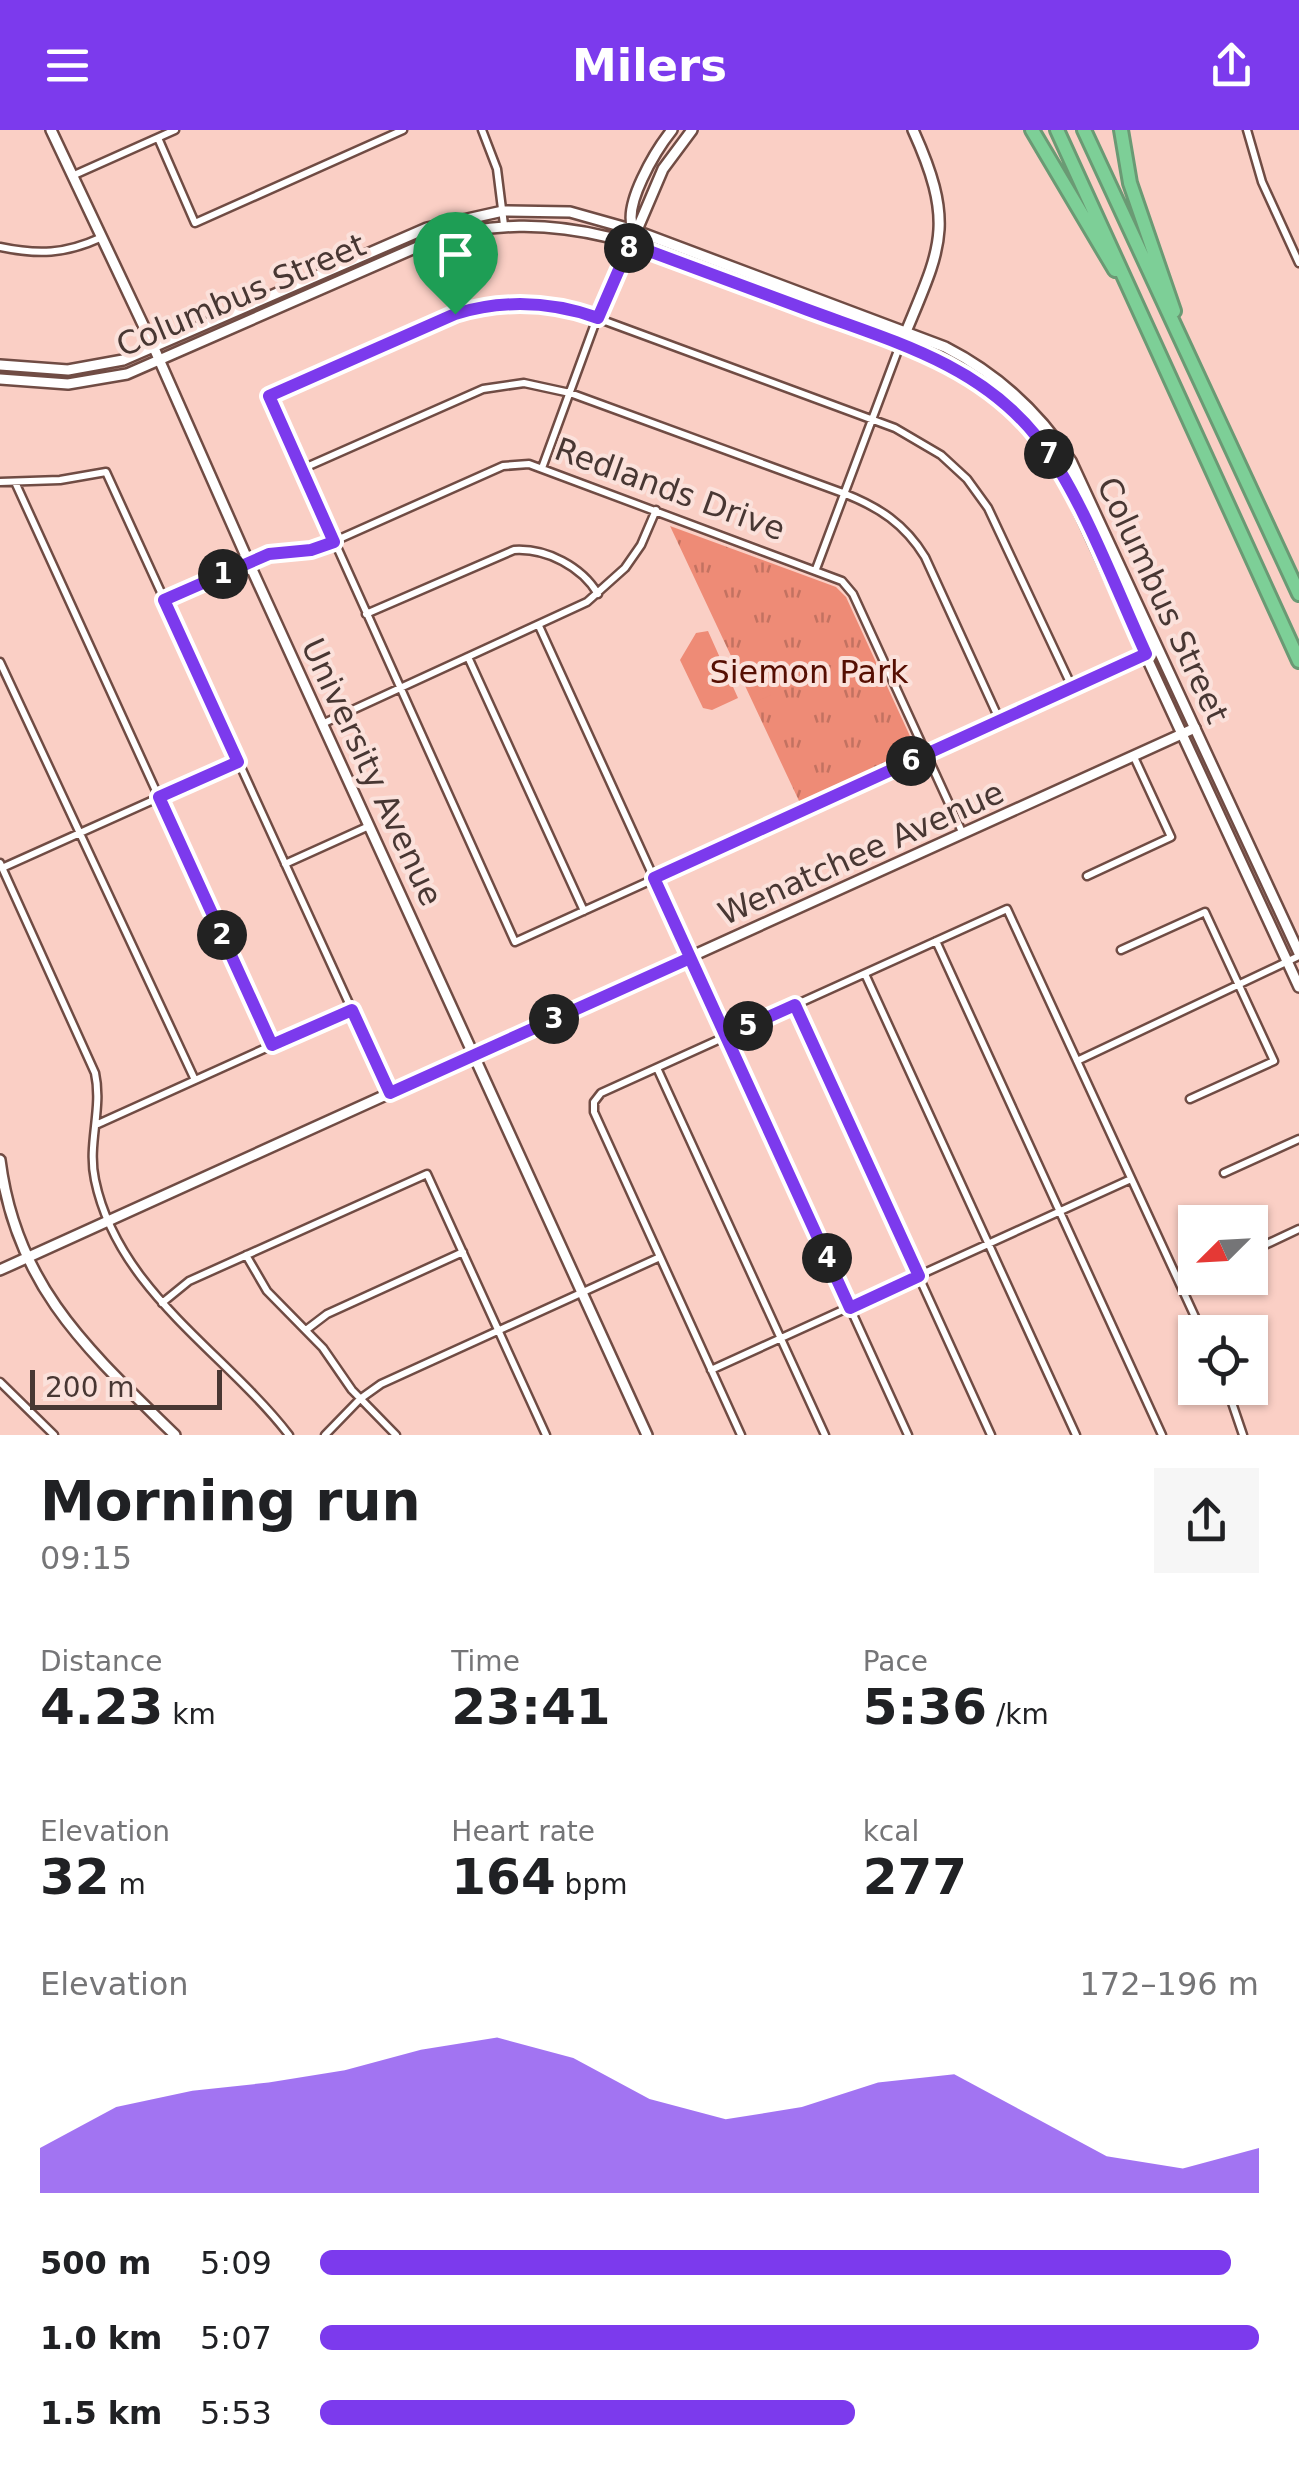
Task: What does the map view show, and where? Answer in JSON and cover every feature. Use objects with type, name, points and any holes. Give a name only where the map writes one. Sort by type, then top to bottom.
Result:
[{"type":"highway","points":[[1032,130],[1142,313]]},
{"type":"highway","points":[[1057,130],[1299,661]]},
{"type":"highway","points":[[1084,130],[1299,594]]},
{"type":"highway","points":[[1121,130],[1130,183],[1171,301],[1181,343]]},
{"type":"main road","name":"University Avenue","points":[[51,130],[160,361],[647,1435]]},
{"type":"main road","points":[[634,230],[630,216],[646,170],[672,130]]},
{"type":"main road","points":[[630,244],[670,156],[692,130]]},
{"type":"main road","points":[[901,344],[930,278],[940,233],[937,190],[912,130]]},
{"type":"main road","name":"Columbus Street","points":[[0,364],[48,370],[88,368],[123,360],[426,228],[503,211],[570,212],[634,230],[945,347],[988,372],[1020,398],[1054,436],[1080,479],[1299,955]]},
{"type":"main road","name":"Columbus Street","points":[[0,378],[47,384],[90,382],[160,361],[418,246],[469,230],[504,226],[567,227],[630,244],[942,361],[980,383],[1036,436],[1068,486],[1299,987]]},
{"type":"main road","name":"Wenatchee Avenue","points":[[0,1270],[1195,728]]},
{"type":"main road","points":[[0,1160],[9,1208],[49,1298],[73,1333],[175,1435]]},
{"type":"street","points":[[72,176],[175,130]]},
{"type":"street","points":[[158,138],[196,223],[403,130]]},
{"type":"street","points":[[482,130],[495,160],[504,226]]},
{"type":"street","points":[[1247,130],[1262,182],[1299,263]]},
{"type":"street","points":[[0,248],[56,253],[100,238]]},
{"type":"street","points":[[542,468],[630,244]]},
{"type":"street","points":[[1073,689],[997,524],[978,493],[954,466],[926,444],[871,418],[598,318],[543,304],[472,309],[269,396],[515,942],[1073,689],[1146,654]]},
{"type":"street","points":[[816,569],[901,344]]},
{"type":"street","points":[[302,469],[483,389],[524,383],[570,392],[844,493],[886,514],[918,546],[1000,721]]},
{"type":"street","name":"Redlands Drive","points":[[164,600],[278,551],[311,550],[334,542],[502,466],[521,463],[542,468],[842,581],[852,594],[963,834]]},
{"type":"street","points":[[0,482],[106,472],[390,1093]]},
{"type":"street","points":[[15,482],[272,1045]]},
{"type":"street","points":[[322,724],[539,626],[598,594],[634,557],[656,510]]},
{"type":"street","points":[[366,614],[514,550],[532,551],[574,567],[598,594]]},
{"type":"street","points":[[539,626],[908,1435]]},
{"type":"street","points":[[468,657],[584,911]]},
{"type":"street","points":[[0,662],[194,1080]]},
{"type":"street","points":[[1087,876],[1171,838],[1134,756]]},
{"type":"street","points":[[238,762],[1,867],[91,1061],[99,1098],[93,1168],[98,1193],[130,1262],[162,1303],[266,1405],[288,1435]]},
{"type":"street","points":[[285,864],[369,826]]},
{"type":"street","points":[[741,1435],[594,1112],[594,1102],[601,1093],[1008,909],[1178,1280]]},
{"type":"street","points":[[1122,950],[1205,912],[1274,1060],[1190,1099]]},
{"type":"street","points":[[936,941],[1162,1435]]},
{"type":"street","points":[[1077,1061],[1299,955]]},
{"type":"street","points":[[865,974],[1076,1435]]},
{"type":"street","points":[[795,1005],[991,1435]]},
{"type":"street","points":[[96,1124],[352,1010]]},
{"type":"street","points":[[657,1068],[824,1435]]},
{"type":"street","points":[[1224,1174],[1299,1139]]},
{"type":"street","points":[[162,1303],[189,1281],[427,1174],[546,1435]]},
{"type":"street","points":[[712,1370],[1131,1179]]},
{"type":"street","points":[[1268,1244],[1299,1229]]},
{"type":"street","points":[[306,1330],[327,1314],[463,1252]]},
{"type":"street","points":[[246,1255],[267,1291],[323,1348],[360,1400],[396,1435]]},
{"type":"street","points":[[325,1435],[381,1384],[660,1257]]},
{"type":"street","points":[[0,1382],[54,1435]]},
{"type":"street","points":[[1233,1405],[1243,1435]]},
{"type":"green space","name":"Siemon Park","points":[[670,526],[836,587],[846,597],[915,747],[913,753],[844,782],[845,785],[802,805]]},
{"type":"green space","points":[[708,631],[738,698],[712,710],[703,708],[680,660],[696,633]]},
{"type":"green space","points":[[760,669],[771,695],[755,702],[745,677]]},
{"type":"route","points":[[630,244],[942,361],[996,395],[1048,452],[1068,486],[1146,654],[654,878],[726,1036],[795,1005],[919,1276],[850,1308],[690,958],[390,1093],[352,1010],[272,1045],[159,797],[238,762],[164,600],[269,554],[311,550],[334,542],[269,396],[455,314],[525,303],[560,307],[598,318],[630,244]]}]
